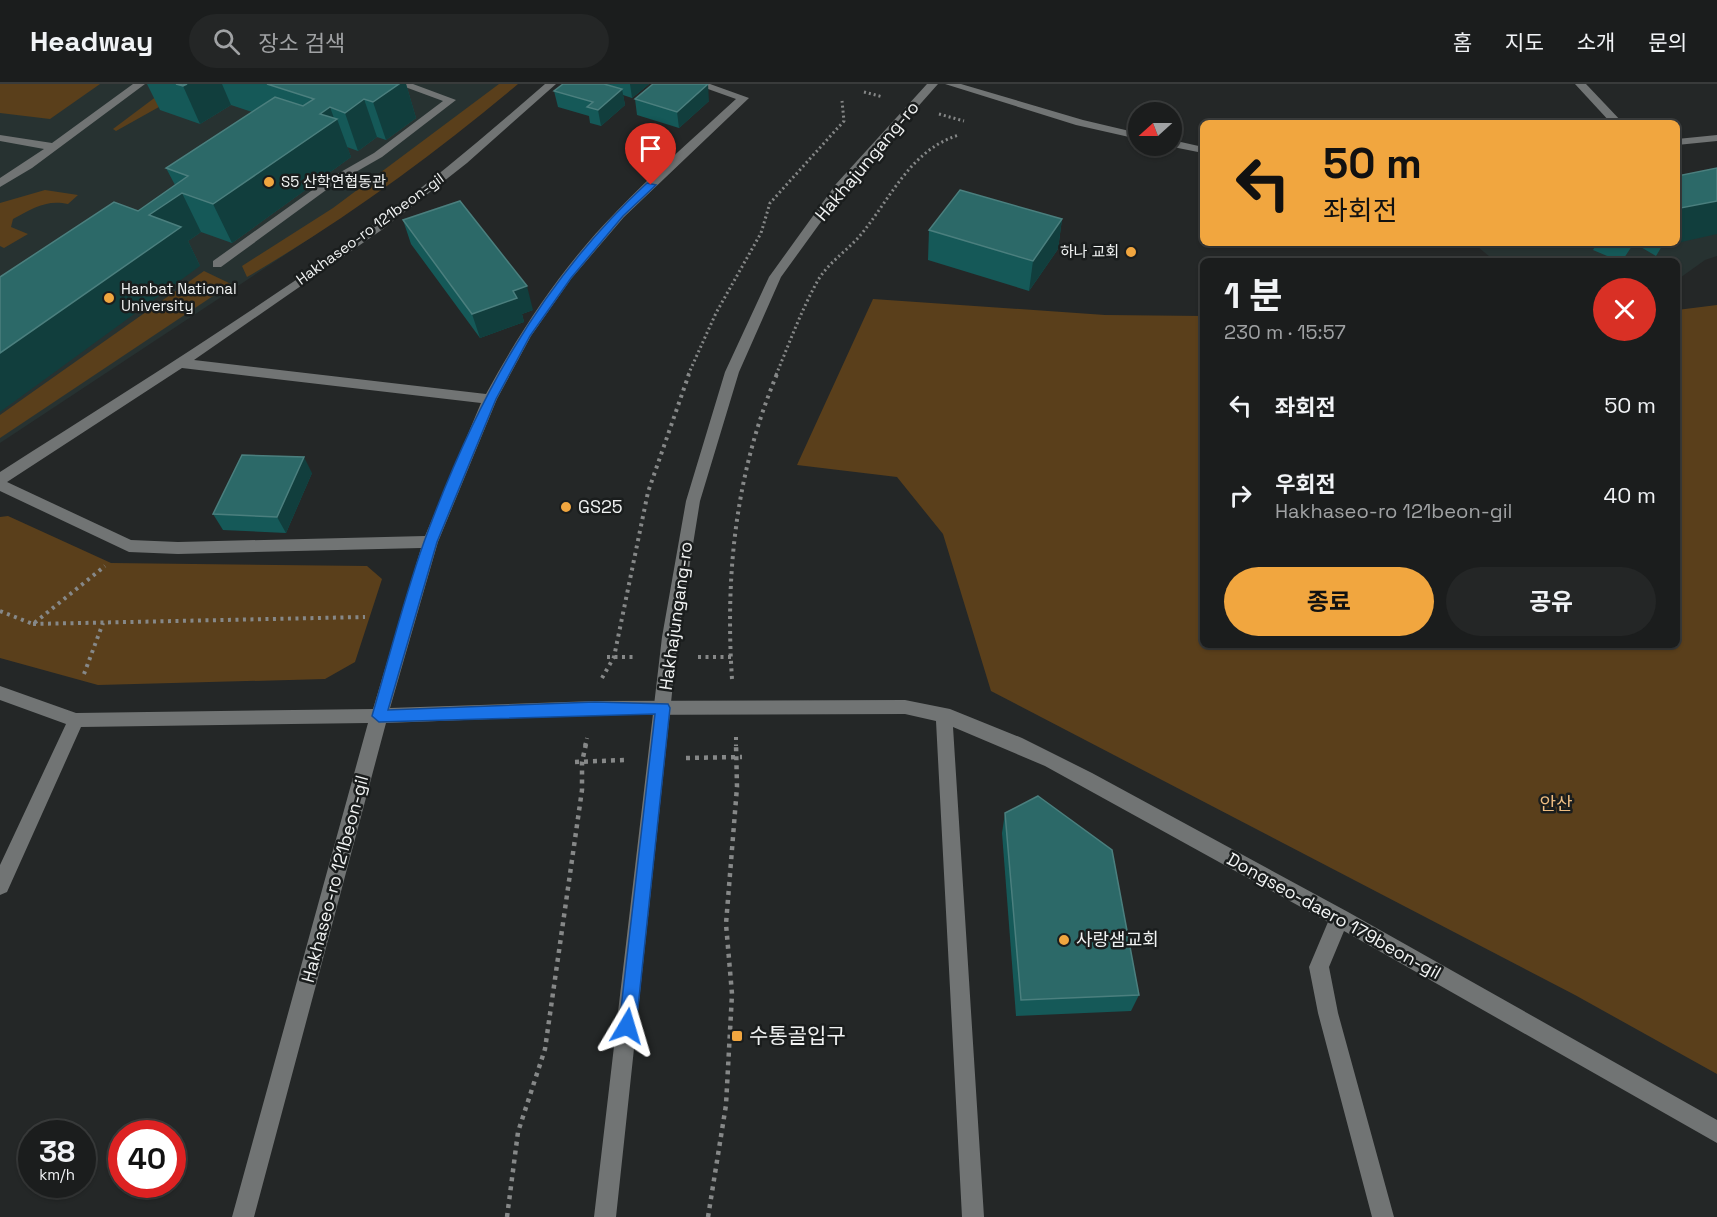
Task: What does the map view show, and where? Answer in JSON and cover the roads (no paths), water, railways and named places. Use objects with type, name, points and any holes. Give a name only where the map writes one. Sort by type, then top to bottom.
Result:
[{"type":"street","points":[[0,183],[55,147],[140,84]]},
{"type":"street","points":[[217,264],[329,183],[378,154],[451,100],[402,84]]},
{"type":"street","name":"Hakhaseo-ro 121beon-gil","points":[[0,479],[180,363],[379,226],[463,161],[551,84]]},
{"type":"street","name":"Hakhaseo-ro 121beon-gil","points":[[243,1217],[379,716],[430,542],[490,399],[525,335],[567,276],[620,214],[744,99],[699,84]]},
{"type":"street","name":"Hakhajungang-ro","points":[[605,1217],[670,638],[693,501],[732,372],[775,277],[840,187],[933,84]]},
{"type":"street","points":[[951,84],[1080,123],[1128,134]]},
{"type":"street","points":[[1580,84],[1614,120]]},
{"type":"street","points":[[0,138],[55,147]]},
{"type":"street","points":[[1680,142],[1717,138]]},
{"type":"street","points":[[1182,145],[1200,149]]},
{"type":"street","points":[[180,363],[490,399]]},
{"type":"street","points":[[0,485],[129,546],[430,542]]},
{"type":"street","points":[[0,693],[76,720],[0,886]]},
{"type":"street","name":"Dongseo-daero 179beon-gil","points":[[76,720],[379,716],[595,708],[905,707],[944,714],[1006,738],[1341,918],[1717,1132]]},
{"type":"street","points":[[944,714],[973,1217]]},
{"type":"street","points":[[1341,918],[1327,943],[1319,967],[1328,1013],[1383,1217]]},
{"type":"place","name":"S5 산학연협동관","points":[[269,182]]},
{"type":"place","name":"하나 교회","points":[[1131,252]]},
{"type":"place","name":"Hanbat National University","points":[[109,298]]},
{"type":"place","name":"GS25","points":[[566,507]]},
{"type":"place","name":"사랑샘교회","points":[[1064,940]]},
{"type":"place","name":"수통골입구","points":[[737,1036]]},
{"type":"park label","name":"안산","points":[[1556,804]]}]
